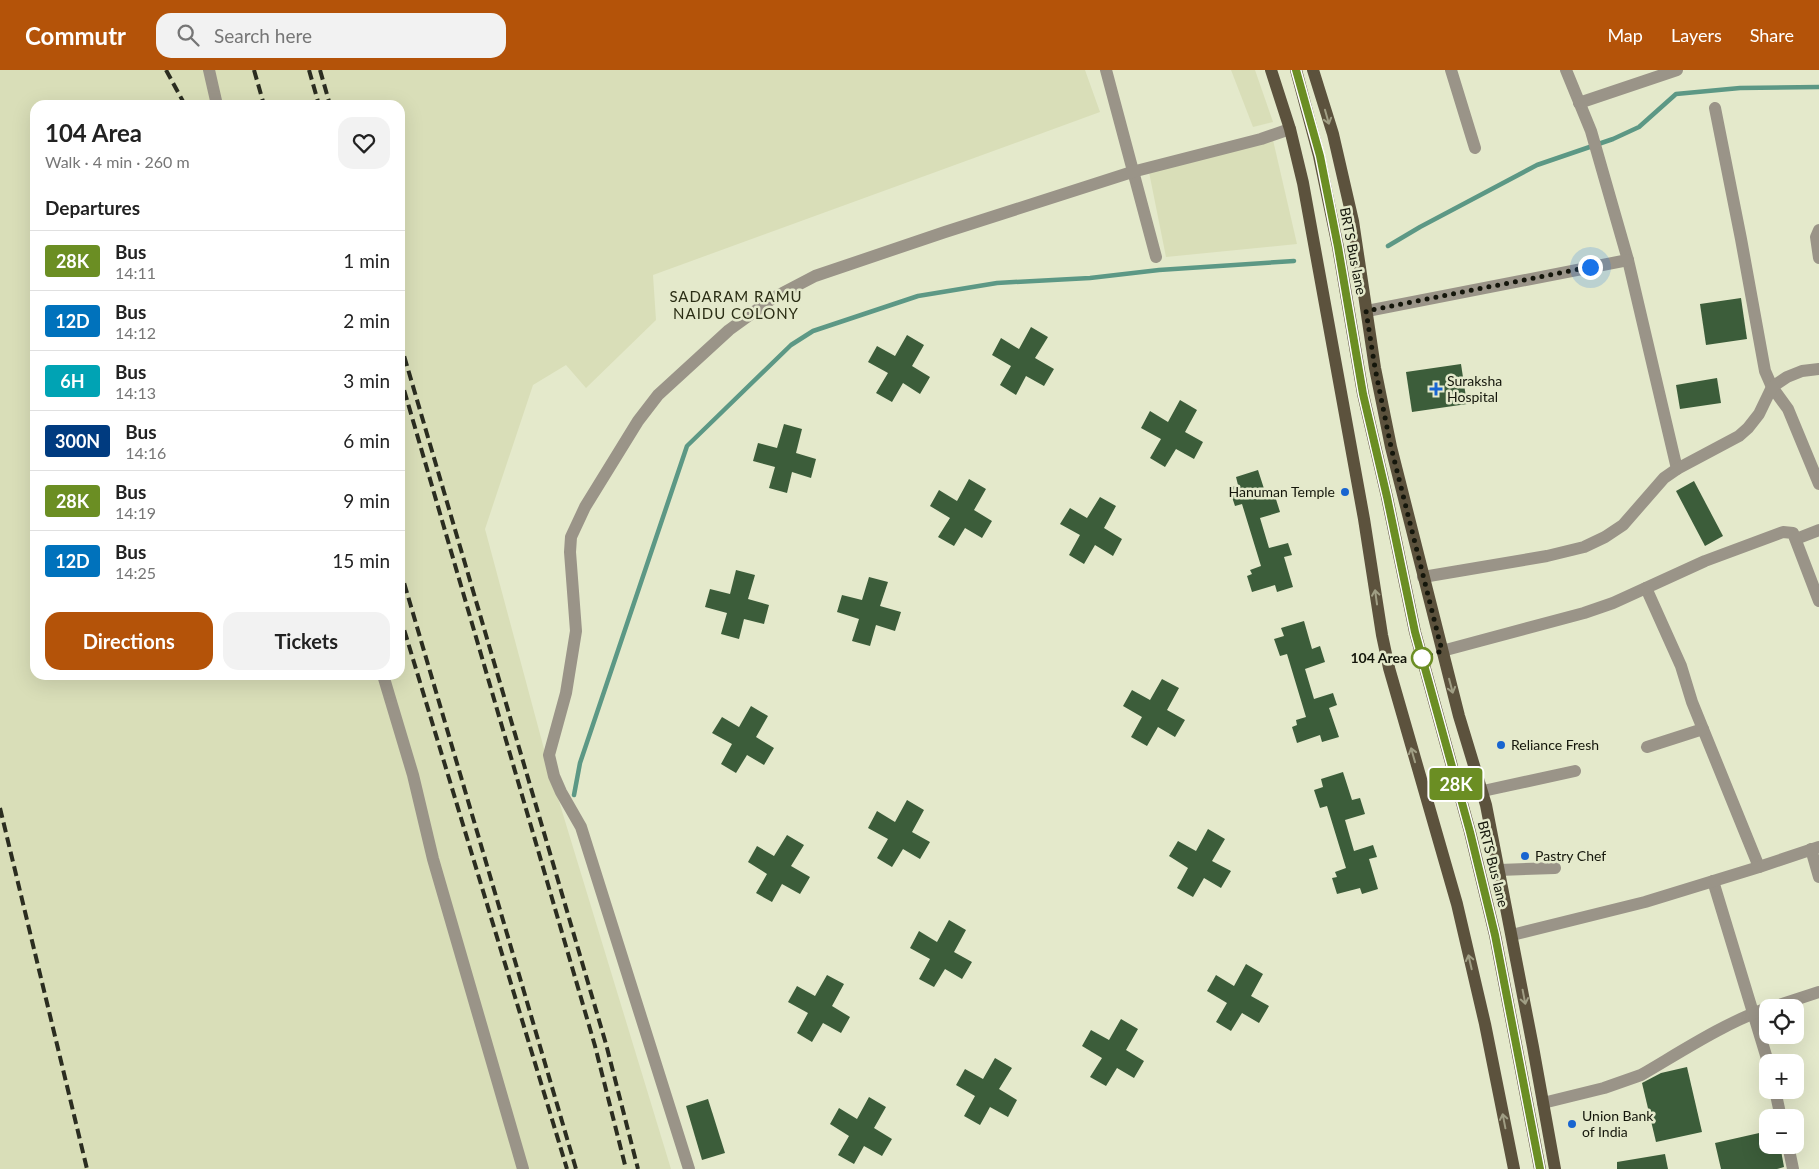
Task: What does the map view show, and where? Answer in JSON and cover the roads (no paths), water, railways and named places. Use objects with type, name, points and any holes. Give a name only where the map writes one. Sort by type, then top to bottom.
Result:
[{"type":"main road","points":[[1271,70],[1290,129],[1316,248],[1364,519],[1382,635],[1401,712],[1457,904],[1485,1024],[1514,1169]]},
{"type":"main road","name":"BRTS Bus lane","points":[[1296,70],[1320,156],[1338,247],[1363,394],[1415,632],[1470,832],[1495,935],[1540,1169]]},
{"type":"main road","points":[[1314,70],[1353,221],[1375,368],[1391,447],[1459,716],[1483,791],[1555,1169]]},
{"type":"street","points":[[209,70],[216,100]]},
{"type":"street","points":[[1106,70],[1156,257]]},
{"type":"street","points":[[1450,70],[1475,148]]},
{"type":"street","points":[[1566,70],[1591,131],[1628,260],[1677,469]]},
{"type":"street","points":[[1579,103],[1677,70]]},
{"type":"street","points":[[1715,108],[1741,239],[1764,372],[1788,409],[1819,484]]},
{"type":"street","points":[[689,1169],[581,827],[554,776],[549,755],[566,693],[576,631],[570,552],[572,537],[585,508],[638,421],[658,395],[729,330],[773,298],[815,276],[945,232],[1132,172],[1260,139],[1290,129]]},
{"type":"street","points":[[1819,230],[1816,237],[1819,258]]},
{"type":"street","points":[[1366,311],[1628,260]]},
{"type":"street","points":[[1423,577],[1584,548],[1623,525],[1664,478],[1677,469],[1739,436],[1759,414],[1772,387],[1787,376],[1802,371],[1819,370]]},
{"type":"street","points":[[1796,539],[1819,530]]},
{"type":"street","points":[[1442,651],[1584,613],[1613,603],[1705,561],[1783,532],[1793,532],[1819,601]]},
{"type":"street","points":[[1646,588],[1668,634],[1703,729],[1759,867]]},
{"type":"street","points":[[384,680],[413,775],[433,858],[523,1169]]},
{"type":"street","points":[[1647,747],[1703,729]]},
{"type":"street","points":[[1483,791],[1575,770]]},
{"type":"street","points":[[1512,936],[1645,902],[1815,848],[1819,878]]},
{"type":"street","points":[[1499,870],[1555,868]]},
{"type":"street","points":[[1713,881],[1766,1054]]},
{"type":"street","points":[[1797,999],[1819,992]]},
{"type":"street","points":[[1543,1103],[1604,1088],[1641,1075],[1759,1011]]},
{"type":"street","points":[[1790,1154],[1794,1169]]},
{"type":"waterway","points":[[1388,246],[1537,165],[1613,139],[1639,127],[1676,94],[1740,88],[1819,87]]},
{"type":"waterway","points":[[574,795],[580,763],[687,446],[791,345],[813,331],[918,296],[997,283],[1090,278],[1159,270],[1294,261]]},
{"type":"railway","points":[[166,70],[182,100]]},
{"type":"railway","points":[[254,70],[263,100]]},
{"type":"railway","points":[[309,70],[318,100]]},
{"type":"railway","points":[[320,70],[329,100]]},
{"type":"railway","points":[[405,359],[606,1044],[638,1169]]},
{"type":"railway","points":[[405,393],[595,1046],[626,1169]]},
{"type":"railway","points":[[405,586],[576,1169]]},
{"type":"railway","points":[[405,633],[567,1169]]},
{"type":"railway","points":[[0,808],[87,1169]]},
{"type":"place","name":"Suraksha Hospital","points":[[1436,389]]},
{"type":"place","name":"Hanuman Temple","points":[[1345,492]]},
{"type":"place","name":"104 Area","points":[[1422,658]]},
{"type":"place","name":"Reliance Fresh","points":[[1501,745]]},
{"type":"place","name":"Pastry Chef","points":[[1525,856]]},
{"type":"place","name":"Union Bank of India","points":[[1572,1124]]},
{"type":"district","name":"SADARAM RAMU NAIDU COLONY","points":[[736,306]]}]
